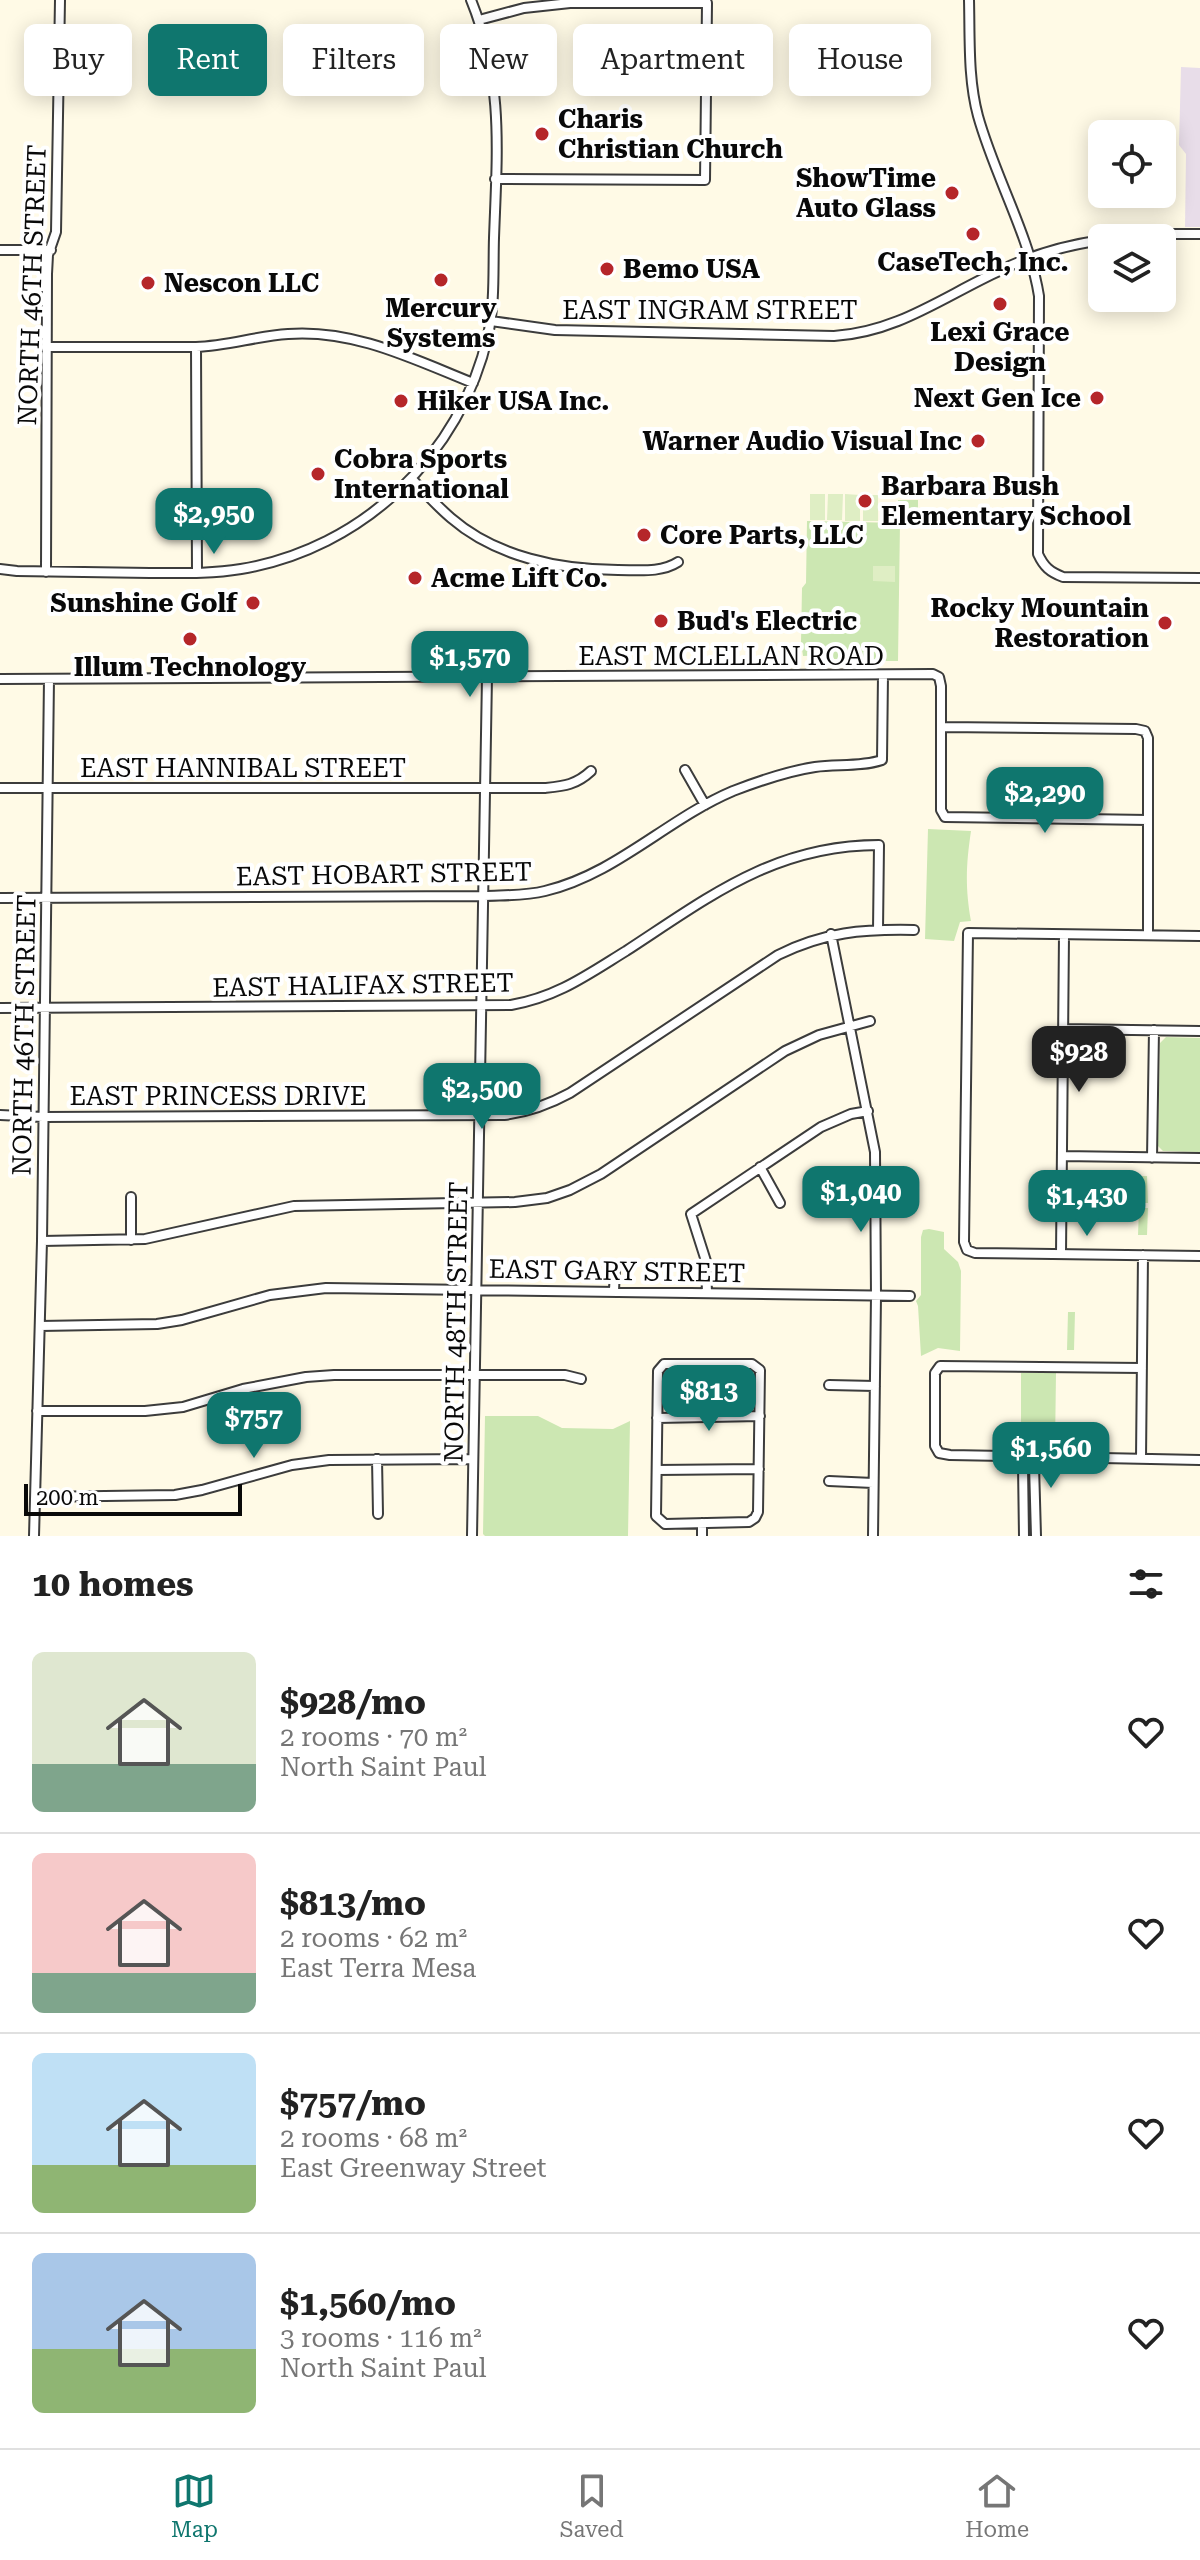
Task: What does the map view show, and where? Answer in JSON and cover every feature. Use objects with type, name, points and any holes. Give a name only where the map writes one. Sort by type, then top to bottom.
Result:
[{"type":"street","name":"NORTH 46TH STREET","points":[[46,572],[47,274],[56,232],[60,0]]},
{"type":"street","points":[[0,569],[197,573],[238,570],[305,553],[348,531],[382,507],[412,479],[448,433],[473,383],[491,321],[496,92],[479,20],[471,0]]},
{"type":"street","points":[[969,0],[971,72],[977,113],[1029,258],[1039,296],[1038,554],[1051,573],[1063,577],[1200,578]]},
{"type":"street","points":[[479,20],[524,8],[570,3],[707,3],[705,180],[495,179]]},
{"type":"street","points":[[1176,234],[1200,234]]},
{"type":"street","name":"EAST INGRAM STREET","points":[[491,321],[555,330],[856,334],[901,321],[1029,258],[1088,243]]},
{"type":"street","points":[[0,250],[51,250]]},
{"type":"street","points":[[46,347],[219,346],[290,333],[326,334],[383,347],[473,383]]},
{"type":"street","points":[[196,347],[197,573]]},
{"type":"street","points":[[412,479],[450,517],[470,532],[541,562],[569,568],[628,570],[659,570],[678,562]]},
{"type":"street","name":"EAST MCLELLAN ROAD","points":[[0,679],[933,674],[939,677],[941,686],[942,727]]},
{"type":"street","name":"EAST HOBART STREET","points":[[0,898],[484,896],[544,891],[589,875],[629,854],[684,817],[732,792],[791,772],[871,764],[882,760],[883,675]]},
{"type":"street","name":"NORTH 48TH STREET","points":[[472,1536],[487,677]]},
{"type":"street","name":"NORTH 46TH STREET","points":[[34,1536],[42,1241],[49,679]]},
{"type":"street","points":[[1148,820],[945,817],[941,810],[942,727],[1145,731],[1148,738],[1148,820],[1148,935]]},
{"type":"street","points":[[685,770],[705,805]]},
{"type":"street","name":"EAST HANNIBAL STREET","points":[[0,788],[566,786],[580,782],[591,771]]},
{"type":"street","name":"EAST HALIFAX STREET","points":[[0,1008],[511,1005],[551,996],[586,977],[761,868],[818,850],[879,845],[878,930]]},
{"type":"street","name":"EAST PRINCESS DRIVE","points":[[0,1115],[480,1115],[525,1112],[544,1107],[570,1093],[778,955],[831,934],[914,930]]},
{"type":"street","points":[[1200,936],[968,933],[964,1242],[967,1250],[975,1253],[1200,1256]]},
{"type":"street","points":[[831,934],[868,1111],[877,1171],[873,1536]]},
{"type":"street","points":[[1061,1254],[1064,935]]},
{"type":"street","points":[[42,1241],[131,1240],[162,1236],[225,1219],[294,1206],[478,1203],[547,1198],[590,1180],[785,1051],[819,1035],[870,1021]]},
{"type":"street","points":[[1064,1029],[1200,1031]]},
{"type":"street","points":[[1152,1158],[1154,1030]]},
{"type":"street","points":[[707,1293],[706,1261],[691,1214],[821,1127],[851,1114],[868,1111]]},
{"type":"street","points":[[1062,1156],[1200,1158]]},
{"type":"street","points":[[760,1167],[780,1203]]},
{"type":"street","points":[[131,1197],[131,1240]]},
{"type":"street","points":[[1141,1459],[1143,1255]]},
{"type":"street","points":[[614,1291],[615,1269]]},
{"type":"street","name":"EAST GARY STREET","points":[[40,1326],[157,1324],[270,1295],[326,1288],[910,1296]]},
{"type":"street","points":[[664,1364],[758,1366],[760,1416],[758,1512],[755,1518],[749,1522],[665,1524],[660,1521],[656,1516],[658,1371],[664,1364]]},
{"type":"street","points":[[1142,1368],[936,1368],[935,1442],[939,1453],[961,1456],[1200,1460]]},
{"type":"street","points":[[37,1411],[145,1411],[183,1407],[243,1389],[306,1377],[565,1375],[581,1379]]},
{"type":"street","points":[[829,1385],[875,1386]]},
{"type":"street","points":[[657,1418],[760,1416]]},
{"type":"street","points":[[1024,1536],[1023,1466],[1028,1457]]},
{"type":"street","points":[[1028,1457],[1034,1465],[1036,1536]]},
{"type":"street","points":[[377,1459],[378,1514]]},
{"type":"street","points":[[35,1497],[175,1495],[292,1465],[329,1460],[473,1459]]},
{"type":"street","points":[[657,1470],[759,1469]]},
{"type":"street","points":[[829,1481],[873,1483]]},
{"type":"street","points":[[702,1536],[706,1523]]},
{"type":"street","points":[[706,1523],[711,1536]]},
{"type":"shaded area","points":[[1181,67],[1200,68],[1200,227],[1185,227],[1186,154],[1179,145]]},
{"type":"green space","points":[[810,494],[825,494],[825,520],[810,520]]},
{"type":"green space","points":[[828,494],[843,494],[842,520],[827,520]]},
{"type":"green space","points":[[845,494],[860,495],[860,521],[845,521]]},
{"type":"green space","points":[[863,495],[878,495],[878,521],[863,521]]},
{"type":"green space","points":[[898,500],[918,500],[918,523],[903,523],[898,514]]},
{"type":"green space","points":[[807,521],[900,523],[898,661],[852,661],[834,659],[830,655],[803,656],[802,588],[806,583]]},
{"type":"green space","points":[[873,566],[895,566],[895,582],[873,581]]},
{"type":"green space","points":[[928,829],[971,831],[967,876],[971,921],[960,922],[954,941],[925,939]]},
{"type":"green space","points":[[1166,1037],[1200,1038],[1200,1152],[1163,1151],[1158,1146],[1160,1043]]},
{"type":"green space","points":[[1138,1176],[1147,1176],[1148,1203],[1138,1203]]},
{"type":"green space","points":[[1139,1208],[1148,1208],[1147,1235],[1138,1235]]},
{"type":"green space","points":[[923,1230],[944,1232],[944,1249],[958,1262],[961,1271],[960,1351],[938,1348],[921,1356],[916,1301],[921,1295],[921,1237]]},
{"type":"green space","points":[[1068,1312],[1075,1312],[1074,1350],[1067,1350]]},
{"type":"green space","points":[[1021,1373],[1056,1373],[1055,1448],[1021,1448]]},
{"type":"green space","points":[[485,1416],[538,1416],[562,1428],[613,1429],[630,1421],[628,1536],[485,1536]]},
{"type":"place","name":"Charis Christian Church","points":[[542,134]]},
{"type":"place","name":"ShowTime Auto Glass","points":[[952,193]]},
{"type":"place","name":"CaseTech, Inc.","points":[[973,234]]},
{"type":"place","name":"Bemo USA","points":[[607,269]]},
{"type":"place","name":"Mercury Systems","points":[[441,280]]},
{"type":"place","name":"Nescon LLC","points":[[148,283]]},
{"type":"place","name":"Lexi Grace Design","points":[[1000,304]]},
{"type":"place","name":"Next Gen Ice","points":[[1097,398]]},
{"type":"place","name":"Hiker USA Inc.","points":[[401,401]]},
{"type":"place","name":"Warner Audio Visual Inc","points":[[978,441]]},
{"type":"place","name":"Cobra Sports International","points":[[318,474]]},
{"type":"place","name":"Barbara Bush Elementary School","points":[[865,501]]},
{"type":"place","name":"Core Parts, LLC","points":[[644,535]]},
{"type":"place","name":"Acme Lift Co.","points":[[415,578]]},
{"type":"place","name":"Sunshine Golf","points":[[253,603]]},
{"type":"place","name":"Bud's Electric","points":[[661,621]]},
{"type":"place","name":"Rocky Mountain Restoration","points":[[1165,623]]},
{"type":"place","name":"Illum Technology","points":[[190,639]]}]
